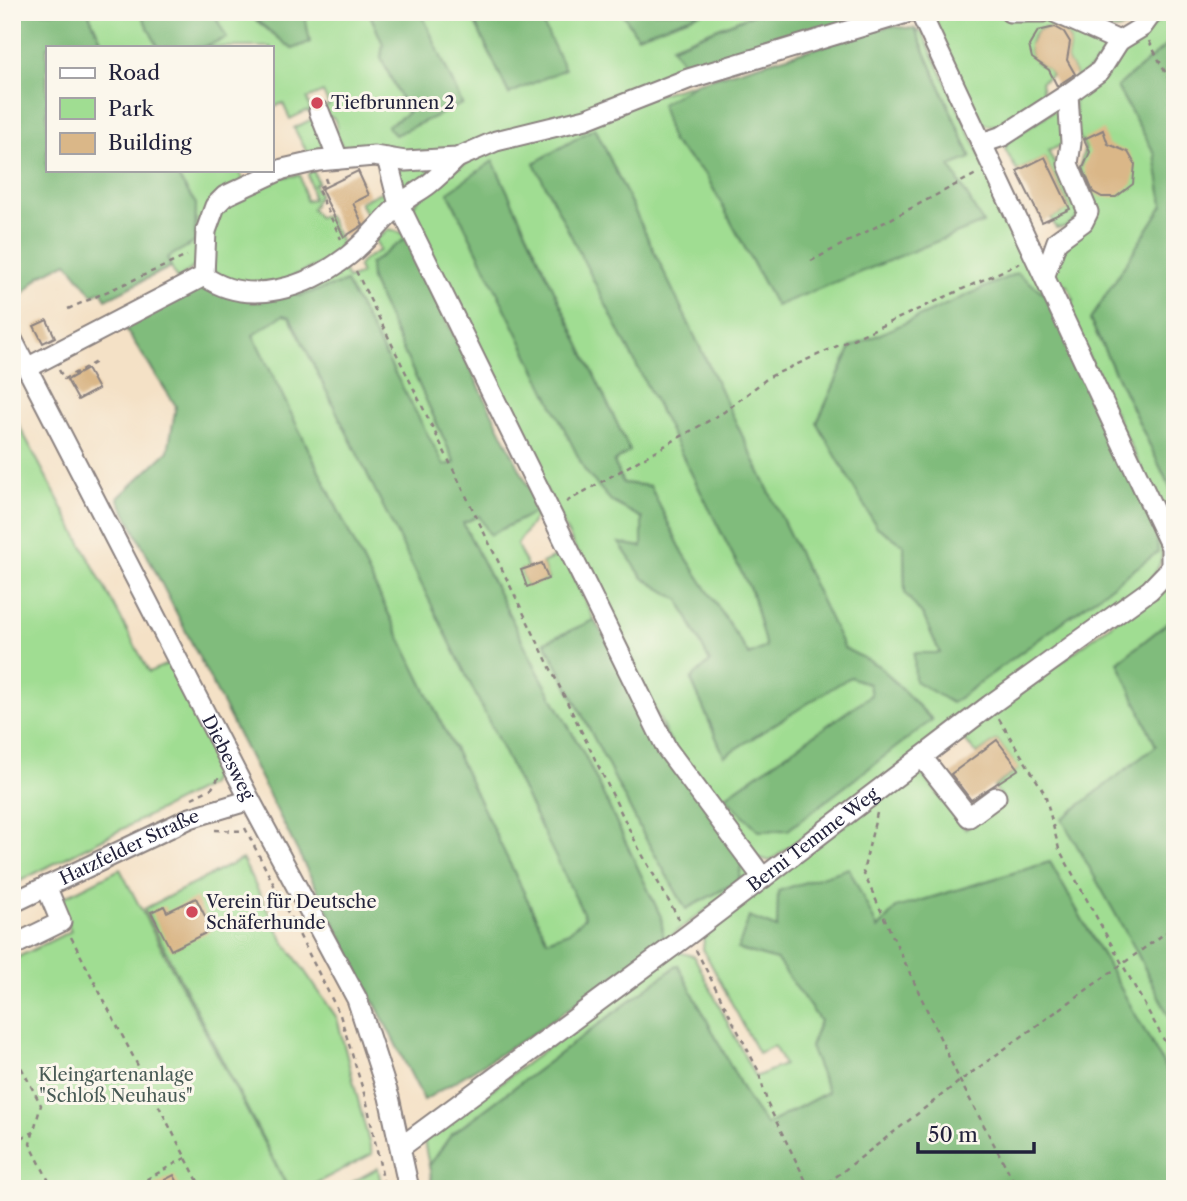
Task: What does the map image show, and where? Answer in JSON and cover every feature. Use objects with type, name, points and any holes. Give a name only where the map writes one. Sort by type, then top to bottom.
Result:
[{"type":"street","points":[[204,276],[225,289],[263,293],[303,281],[349,255],[399,205],[429,184],[457,158],[496,141],[586,119],[726,66],[910,12]]},
{"type":"street","points":[[920,12],[1171,547],[1173,566]]},
{"type":"street","points":[[1010,12],[1042,12]]},
{"type":"street","points":[[1054,12],[1119,41]]},
{"type":"street","points":[[982,143],[1003,136],[1100,71],[1119,41],[1147,20]]},
{"type":"street","points":[[1041,267],[1057,241],[1083,222],[1088,212],[1069,164],[1072,143],[1068,94]]},
{"type":"street","points":[[319,111],[328,160]]},
{"type":"street","points":[[204,276],[209,217],[225,196],[283,169],[328,160],[387,158],[405,161],[457,158]]},
{"type":"street","points":[[387,158],[399,205],[667,749],[763,878]]},
{"type":"street","points":[[27,368],[204,276]]},
{"type":"street","name":"Diebesweg","points":[[12,339],[250,800],[357,999],[378,1056],[409,1189]]},
{"type":"street","name":"Berni Temme Weg","points":[[401,1147],[453,1111],[922,757],[958,740],[990,705],[1150,590],[1173,566]]},
{"type":"street","points":[[922,757],[969,817],[996,797]]},
{"type":"street","name":"Hatzfelder Straße","points":[[12,903],[190,818],[250,800]]},
{"type":"street","points":[[12,946],[61,922],[46,886]]},
{"type":"path","points":[[1147,20],[1175,91]]},
{"type":"path","points":[[328,160],[327,184],[317,188],[639,849],[688,935],[758,1070],[768,1105],[810,1189]]},
{"type":"path","points":[[811,261],[993,166]]},
{"type":"path","points":[[68,309],[205,247]]},
{"type":"path","points":[[551,510],[724,412],[769,377],[1018,263],[1041,267]]},
{"type":"path","points":[[55,364],[64,379],[96,362]]},
{"type":"path","points":[[990,705],[1045,794],[1059,849],[1175,1060]]},
{"type":"path","points":[[883,787],[863,872],[960,1081],[1018,1189]]},
{"type":"path","points":[[250,800],[245,831],[340,1015],[367,1104],[385,1189]]},
{"type":"path","points":[[61,922],[202,1189]]},
{"type":"path","points":[[820,1189],[960,1081],[1175,926]]},
{"type":"path","points":[[13,1053],[41,1105],[30,1144],[53,1189]]},
{"type":"path","points":[[12,1142],[34,1132]]},
{"type":"path","points":[[129,1189],[187,1157]]},
{"type":"green space","points":[[12,12],[88,12],[104,46],[46,46],[46,172],[174,172],[196,204],[195,242],[167,258],[171,267],[106,299],[101,291],[93,295],[67,262],[40,276],[18,300],[12,289]]},
{"type":"green space","points":[[88,12],[140,12],[157,46],[104,46]]},
{"type":"green space","points":[[140,12],[213,12],[227,38],[205,46],[157,46]]},
{"type":"green space","points":[[213,12],[246,12],[293,49],[310,42],[304,12],[369,12],[383,44],[381,58],[408,113],[462,104],[421,12],[470,12],[509,94],[537,12],[622,12],[637,36],[704,12],[759,12],[672,46],[689,72],[590,112],[445,153],[343,149],[335,132],[337,126],[334,118],[327,116],[323,108],[329,105],[323,92],[307,99],[311,113],[306,111],[290,119],[283,103],[273,107],[273,46],[205,46],[226,38]]},
{"type":"green space","points":[[246,12],[304,12],[310,42],[292,49]]},
{"type":"green space","points":[[369,12],[421,12],[462,104],[395,135],[387,126],[408,113],[381,58],[383,44]]},
{"type":"green space","points":[[470,12],[537,12],[565,69],[509,94]]},
{"type":"green space","points":[[622,12],[704,12],[637,36]]},
{"type":"green space","points":[[759,12],[883,12],[689,72],[672,47]]},
{"type":"green space","points":[[978,12],[1014,19],[1060,16],[1102,41],[1105,56],[1062,92],[1058,87],[1077,77],[1067,60],[1070,42],[1064,33],[1057,29],[1038,31],[1030,47],[1036,62],[1048,68],[1051,75],[1041,82],[1045,103],[1021,120],[1006,126],[977,122],[929,15]]},
{"type":"green space","points":[[1071,12],[1131,12],[1137,22],[1118,30],[1103,29]]},
{"type":"green space","points":[[1160,12],[1175,12],[1175,38],[1117,87],[1155,154],[1163,205],[1090,320],[1175,498],[1175,540],[1064,305],[1074,300],[1067,285],[1057,289],[1055,279],[1057,261],[1061,254],[1087,227],[1078,173],[1085,148],[1076,131],[1074,99],[1127,42],[1161,20]]},
{"type":"green space","points":[[890,26],[915,29],[971,158],[950,166],[983,223],[776,306],[706,175],[672,142],[661,104],[699,82]]},
{"type":"green space","points":[[915,29],[923,34],[1046,295],[876,526],[904,545],[905,593],[924,617],[940,653],[915,681],[1156,524],[1162,548],[1161,561],[1149,583],[770,861],[755,857],[675,751],[410,213],[426,191],[455,170],[494,150],[586,116],[699,82],[672,142],[706,175],[776,306],[950,165],[971,157]],"holes":[[[595,128],[844,649],[879,666],[932,719],[725,797],[871,695],[869,684],[850,676],[724,755],[691,680],[710,662],[679,600],[643,578],[620,544],[643,547],[643,518],[612,502],[449,193],[493,162],[630,451],[614,462],[623,483],[650,486],[682,551],[749,655],[766,647],[752,593],[535,163]]]},
{"type":"green space","points":[[1175,38],[1175,498],[1090,320],[1163,205],[1155,154],[1117,87]]},
{"type":"green space","points":[[1059,107],[1067,143],[1048,151],[1081,215],[1065,227],[1056,228],[1051,218],[1070,208],[1045,158],[1017,171],[1005,149],[1007,142]]},
{"type":"green space","points":[[314,118],[326,144],[322,157],[308,154],[294,128]]},
{"type":"green space","points":[[595,128],[844,648],[879,666],[932,720],[788,830],[759,831],[725,797],[871,695],[869,684],[850,677],[724,756],[691,679],[710,662],[679,600],[643,578],[619,543],[642,547],[642,518],[612,502],[585,471],[448,192],[493,161],[630,451],[614,462],[623,483],[650,486],[682,551],[749,655],[766,647],[752,593],[534,163]]},
{"type":"green space","points":[[443,163],[406,192],[397,169]]},
{"type":"green space","points":[[313,170],[318,182],[314,185],[319,195],[312,209],[318,217],[328,216],[341,242],[336,257],[269,287],[221,282],[207,260],[217,216],[224,212],[221,205],[271,178],[300,175],[306,201],[313,199],[308,174]]},
{"type":"green space","points":[[174,172],[240,172],[244,182],[221,194],[195,266],[177,280],[167,258],[195,242],[196,204]]},
{"type":"green space","points":[[387,189],[387,203],[372,226],[360,202]]},
{"type":"green space","points":[[389,229],[409,235],[432,278],[371,280],[455,463],[444,466],[346,282],[299,296],[288,290],[342,266],[348,279],[361,274],[358,267],[362,261],[380,250],[375,240]]},
{"type":"green space","points":[[406,238],[540,510],[490,535],[479,516],[463,523],[538,672],[585,756],[661,917],[664,941],[533,1034],[424,1100],[118,498],[168,451],[176,406],[123,325],[195,284],[288,290],[299,296],[346,282],[444,465],[455,463],[371,280],[370,264]],"holes":[[[283,315],[290,317],[585,917],[569,932],[547,940],[253,335]]]},
{"type":"green space","points":[[1017,273],[1046,295],[1156,524],[1158,552],[952,703],[915,681],[914,653],[940,653],[924,617],[905,593],[904,545],[876,526],[817,423],[851,347]]},
{"type":"green space","points":[[283,314],[290,317],[586,917],[569,932],[547,940],[253,335]]},
{"type":"green space","points":[[12,412],[149,672],[170,663],[215,761],[217,773],[209,785],[12,885]]},
{"type":"green space","points":[[540,510],[517,545],[528,568],[521,570],[527,586],[548,579],[542,563],[563,553],[594,620],[545,642],[642,832],[686,909],[739,881],[742,859],[748,874],[742,883],[664,941],[661,917],[585,756],[538,672],[463,523],[479,515]]},
{"type":"green space","points":[[1165,584],[1175,585],[1175,617],[1118,662],[1156,746],[1134,947],[1175,1028],[1175,1085],[1050,862],[896,908],[878,929],[777,928],[738,949],[777,960],[820,1021],[810,1047],[828,1092],[766,1125],[749,1101],[678,965],[451,1135],[429,1166],[424,1141],[675,951],[694,956],[755,1077],[784,1065],[774,1046],[758,1053],[703,949],[705,931],[915,771],[922,774],[965,829],[1004,801],[994,787],[1018,769],[997,740],[977,754],[964,740],[966,733]]},
{"type":"green space","points":[[1175,617],[1175,1028],[1134,947],[1062,819],[1156,746],[1118,662]]},
{"type":"green space","points":[[594,620],[742,859],[739,881],[686,909],[642,832],[545,642]]},
{"type":"green space","points":[[242,859],[283,940],[337,1018],[372,1154],[305,1189],[289,1189],[144,909]]},
{"type":"green space","points":[[1050,862],[1175,1085],[1175,1189],[433,1189],[429,1166],[451,1135],[678,965],[749,1101],[766,1125],[828,1092],[810,1047],[820,1021],[777,960],[738,949],[749,917],[777,928],[778,891],[849,868],[878,929],[896,908]]},
{"type":"green space","name":"Kleingartenanlage \"Schloß Neuhaus\"","points":[[120,869],[288,1189],[12,1189],[12,960],[71,931],[58,900]]},
{"type":"green space","points":[[378,1168],[382,1189],[340,1189]]},
{"type":"building","points":[[1055,27],[1064,32],[1070,42],[1067,60],[1075,74],[1057,86],[1049,70],[1032,58],[1029,46],[1038,31]]},
{"type":"building","points":[[1103,130],[1108,144],[1128,152],[1135,164],[1133,184],[1116,197],[1102,197],[1093,192],[1083,168],[1090,152],[1084,139]]},
{"type":"building","points":[[1045,157],[1070,209],[1042,222],[1017,171]]},
{"type":"building","points":[[358,171],[369,195],[353,203],[363,225],[344,237],[321,189]]},
{"type":"building","points":[[47,320],[55,337],[43,343],[34,326]]},
{"type":"building","points":[[87,369],[98,389],[78,400],[67,380]]},
{"type":"building","points":[[542,563],[548,579],[527,587],[521,570]]},
{"type":"building","points":[[997,740],[1019,769],[971,800],[951,774]]},
{"type":"building","points":[[196,898],[212,930],[171,950],[151,912],[164,906],[167,912]]},
{"type":"building","points":[[174,1175],[181,1189],[147,1189]]},
{"type":"place","name":"Tiefbrunnen 2","points":[[317,103]]},
{"type":"place","name":"Verein für Deutsche Schäferhunde","points":[[192,912]]}]
